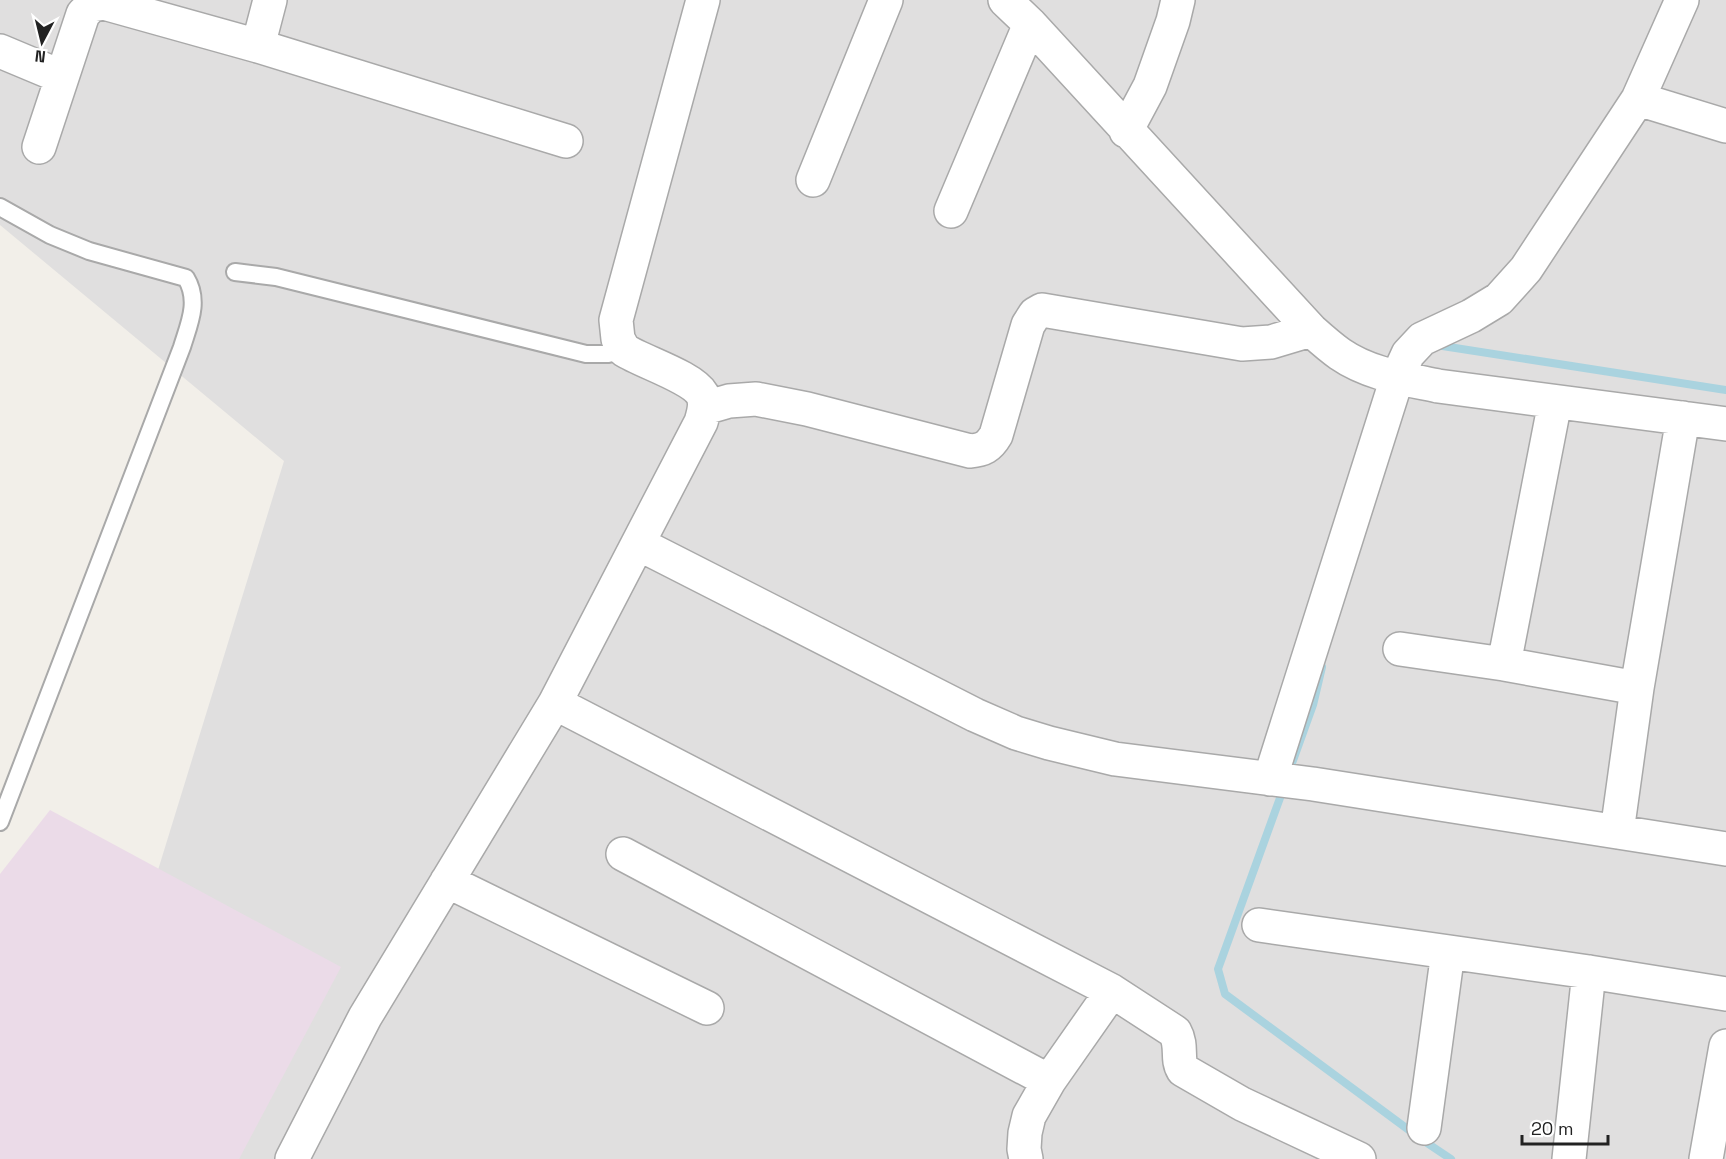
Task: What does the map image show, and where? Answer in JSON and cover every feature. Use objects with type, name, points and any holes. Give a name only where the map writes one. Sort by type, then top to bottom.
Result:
[{"type":"street","points":[[258,46],[270,0]]},
{"type":"street","points":[[292,1159],[365,1017],[555,703],[701,422],[705,408],[703,395],[693,384],[624,350],[618,339],[616,320],[703,0]]},
{"type":"street","points":[[813,180],[886,0]]},
{"type":"street","points":[[1005,0],[1030,24],[1311,330],[1340,354],[1367,368],[1397,378],[1438,386],[1726,424]]},
{"type":"street","points":[[1126,131],[1150,86],[1178,0]]},
{"type":"street","points":[[1270,779],[1397,378],[1408,354],[1422,339],[1471,316],[1499,299],[1513,285],[1638,99],[1682,0]]},
{"type":"street","points":[[39,147],[83,14],[92,5],[104,3],[258,46],[566,141]]},
{"type":"street","points":[[951,211],[1030,24]]},
{"type":"street","points":[[0,51],[62,77]]},
{"type":"street","points":[[1638,99],[1726,126]]},
{"type":"street","points":[[705,408],[729,401],[756,399],[807,409],[970,451],[982,450],[996,435],[1028,324],[1035,314],[1042,310],[1242,344],[1271,342],[1311,330]]},
{"type":"street","points":[[1504,663],[1555,402]]},
{"type":"street","points":[[1617,832],[1637,688],[1683,418]]},
{"type":"street","points":[[639,544],[975,716],[1016,733],[1076,751],[1105,757],[1313,784],[1726,849]]},
{"type":"street","points":[[1400,649],[1504,663],[1637,688]]},
{"type":"street","points":[[555,703],[1112,991],[1175,1032],[1180,1041],[1180,1064],[1183,1070],[1242,1104],[1359,1159]]},
{"type":"street","points":[[623,854],[1049,1081]]},
{"type":"street","points":[[447,880],[707,1008]]},
{"type":"street","points":[[1259,925],[1726,994]]},
{"type":"street","points":[[1424,1128],[1448,952]]},
{"type":"street","points":[[1569,1159],[1589,972]]},
{"type":"street","points":[[1026,1159],[1025,1133],[1029,1116],[1049,1081],[1112,991]]},
{"type":"street","points":[[1706,1159],[1721,1107],[1726,1046]]},
{"type":"lane","points":[[0,207],[50,235],[89,251],[186,278],[193,290],[193,303],[182,347],[0,822]]},
{"type":"lane","points":[[235,272],[276,277],[586,354],[608,354],[624,350]]},
{"type":"shaded area","points":[[0,0],[1726,0],[1726,1159],[69,1159],[284,461],[0,225]]},
{"type":"shaded area","points":[[50,810],[341,967],[239,1159],[0,1159],[0,874]]},
{"type":"waterway","points":[[1436,345],[1726,390]]},
{"type":"waterway","points":[[1291,766],[1313,705],[1322,667]]},
{"type":"waterway","points":[[1284,787],[1218,969],[1225,994],[1451,1159]]}]
